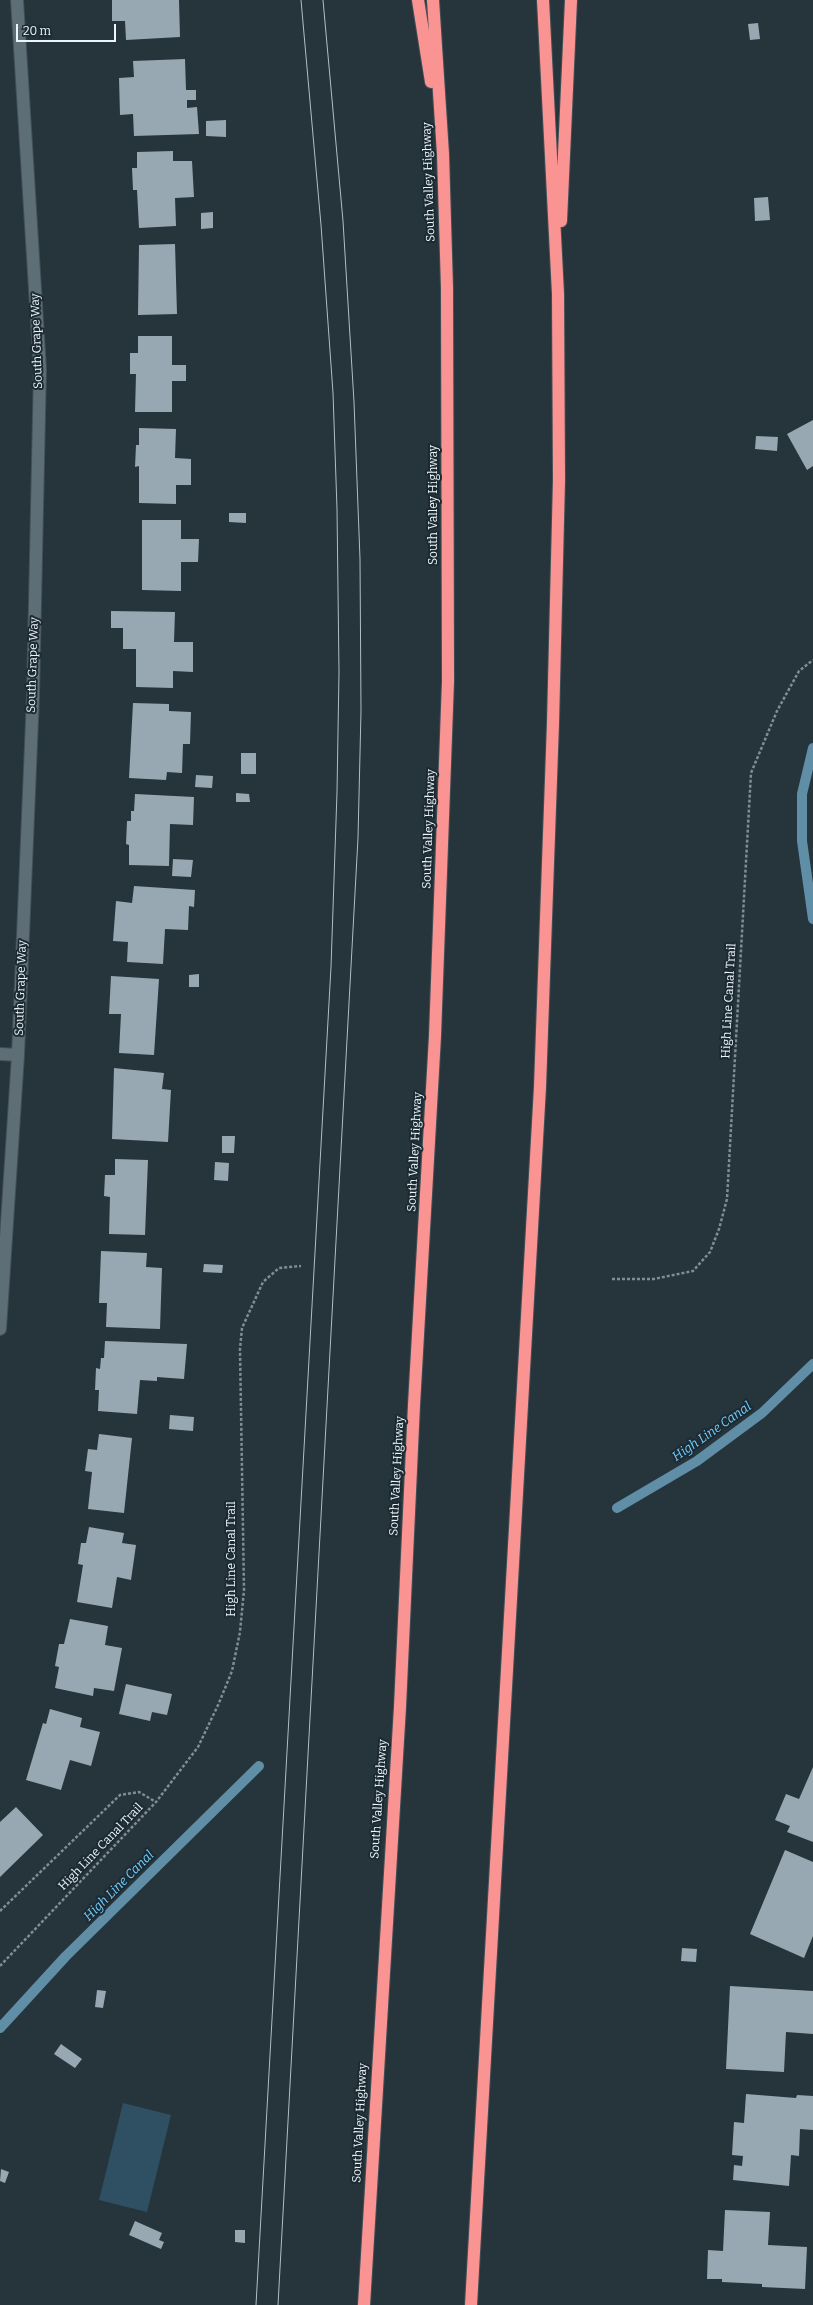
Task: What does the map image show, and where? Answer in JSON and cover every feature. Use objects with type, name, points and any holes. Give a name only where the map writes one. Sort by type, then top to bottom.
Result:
[{"type":"highway","points":[[418,0],[443,154]]},
{"type":"highway","name":"South Valley Highway","points":[[364,2305],[400,1707],[414,1397],[436,1029],[448,681],[447,312],[443,154],[433,0]]},
{"type":"highway","points":[[471,2305],[540,1087],[559,480],[558,294],[543,0]]},
{"type":"highway","points":[[558,294],[571,0]]},
{"type":"street","name":"South Grape Way","points":[[0,1329],[18,1055],[33,696],[40,369],[16,0]]},
{"type":"street","points":[[0,1054],[18,1055]]},
{"type":"path","name":"High Line Canal Trail","points":[[612,1279],[654,1279],[693,1271],[710,1252],[719,1229],[727,1199],[751,773],[777,711],[799,671],[813,660]]},
{"type":"path","name":"High Line Canal Trail","points":[[0,1966],[156,1802],[198,1747],[232,1671],[240,1632],[244,1590],[240,1349],[242,1328],[263,1282],[279,1268],[301,1266]]},
{"type":"path","points":[[0,1911],[120,1795],[139,1792],[156,1802]]},
{"type":"shaded area","points":[[123,2103],[171,2115],[147,2212],[99,2200]]},
{"type":"building","points":[[112,0],[179,0],[180,37],[126,40],[125,21],[112,21]]},
{"type":"building","points":[[758,23],[760,39],[750,40],[748,24]]},
{"type":"building","points":[[185,59],[186,90],[196,90],[196,100],[187,100],[187,108],[197,107],[199,134],[134,136],[133,114],[120,115],[119,78],[134,77],[133,61]]},
{"type":"building","points":[[226,120],[226,137],[206,136],[206,121]]},
{"type":"building","points":[[173,151],[173,161],[192,161],[194,197],[175,198],[176,226],[139,228],[137,190],[133,190],[132,168],[137,168],[137,152]]},
{"type":"building","points":[[768,197],[770,220],[755,221],[754,198]]},
{"type":"building","points":[[213,212],[213,228],[201,229],[201,213]]},
{"type":"building","points":[[175,244],[177,314],[138,315],[139,245]]},
{"type":"building","points":[[138,336],[172,336],[172,365],[186,365],[186,381],[172,381],[172,412],[135,412],[136,374],[130,374],[130,353],[138,353]]},
{"type":"building","points":[[813,420],[813,466],[807,470],[787,434]]},
{"type":"building","points":[[139,428],[176,429],[175,458],[191,459],[191,485],[176,485],[176,504],[139,503],[139,466],[135,467],[136,445],[139,445]]},
{"type":"building","points":[[756,436],[778,437],[777,451],[755,449]]},
{"type":"building","points":[[229,513],[246,513],[246,523],[229,522]]},
{"type":"building","points":[[142,520],[181,520],[181,539],[199,539],[198,562],[181,562],[181,591],[142,590]]},
{"type":"building","points":[[111,611],[175,612],[174,642],[193,642],[193,672],[173,671],[173,688],[136,687],[136,649],[123,649],[123,628],[111,628]]},
{"type":"building","points":[[133,703],[169,704],[169,711],[191,712],[190,744],[183,744],[182,773],[167,772],[166,780],[129,778]]},
{"type":"building","points":[[241,753],[256,753],[256,774],[241,774]]},
{"type":"building","points":[[196,775],[213,776],[212,788],[195,787]]},
{"type":"building","points":[[236,793],[249,794],[250,802],[236,802]]},
{"type":"building","points":[[135,794],[194,797],[193,825],[170,824],[169,866],[129,865],[129,845],[126,844],[127,821],[131,821],[131,811],[134,811]]},
{"type":"building","points":[[173,859],[193,860],[191,877],[172,876]]},
{"type":"building","points":[[134,886],[195,890],[194,907],[189,906],[188,930],[165,929],[163,964],[127,962],[128,942],[113,941],[116,901],[132,903]]},
{"type":"building","points":[[199,974],[199,987],[189,987],[189,975]]},
{"type":"building","points":[[111,976],[159,979],[154,1055],[119,1053],[121,1014],[109,1014]]},
{"type":"building","points":[[114,1068],[164,1073],[162,1089],[171,1090],[168,1142],[112,1139]]},
{"type":"building","points":[[222,1136],[235,1136],[234,1153],[222,1153]]},
{"type":"building","points":[[115,1159],[148,1160],[145,1235],[109,1234],[110,1197],[104,1196],[105,1175],[115,1175]]},
{"type":"building","points":[[215,1162],[229,1163],[228,1181],[214,1180]]},
{"type":"building","points":[[101,1251],[147,1253],[146,1267],[162,1268],[160,1329],[106,1327],[107,1303],[99,1303]]},
{"type":"building","points":[[204,1264],[223,1265],[222,1273],[203,1272]]},
{"type":"building","points":[[105,1341],[187,1344],[184,1379],[157,1377],[157,1381],[140,1380],[137,1414],[98,1411],[99,1390],[95,1390],[96,1368],[100,1369],[101,1358],[104,1358]]},
{"type":"building","points":[[170,1415],[194,1417],[193,1431],[169,1429]]},
{"type":"building","points":[[99,1434],[132,1438],[124,1513],[88,1509],[92,1472],[85,1471],[88,1449],[97,1450]]},
{"type":"building","points":[[89,1527],[124,1533],[122,1543],[136,1545],[131,1580],[117,1577],[112,1608],[77,1602],[83,1565],[78,1564],[81,1543],[86,1543]]},
{"type":"building","points":[[70,1619],[108,1626],[105,1645],[122,1648],[114,1691],[94,1688],[93,1696],[55,1688],[59,1667],[55,1666],[59,1644],[64,1644]]},
{"type":"building","points":[[126,1684],[172,1694],[167,1715],[152,1712],[150,1721],[119,1714]]},
{"type":"building","points":[[50,1709],[82,1718],[80,1727],[100,1732],[91,1766],[70,1760],[61,1790],[26,1780],[43,1723],[46,1724]]},
{"type":"building","points":[[813,1767],[813,1842],[787,1832],[790,1826],[775,1820],[786,1794],[799,1799]]},
{"type":"building","points":[[16,1807],[43,1835],[0,1877],[0,1822]]},
{"type":"building","points":[[785,1850],[813,1862],[813,1936],[804,1958],[750,1934]]},
{"type":"building","points":[[682,1948],[697,1949],[696,1962],[681,1961]]},
{"type":"building","points":[[730,1986],[813,1991],[813,2034],[786,2032],[784,2072],[726,2069]]},
{"type":"building","points":[[97,1990],[106,1991],[103,2008],[95,2007]]},
{"type":"building","points":[[61,2044],[82,2059],[75,2068],[54,2054]]},
{"type":"building","points":[[746,2094],[796,2098],[797,2095],[813,2096],[813,2130],[800,2129],[799,2156],[791,2155],[789,2186],[733,2180],[734,2165],[742,2166],[743,2156],[732,2155],[734,2122],[744,2123]]},
{"type":"building","points":[[1,2169],[9,2172],[5,2183],[0,2181]]},
{"type":"building","points":[[725,2210],[770,2212],[768,2245],[807,2247],[805,2289],[762,2287],[762,2284],[722,2282],[722,2279],[707,2279],[708,2250],[723,2251]]},
{"type":"building","points":[[135,2221],[162,2233],[159,2240],[164,2242],[161,2249],[129,2235]]},
{"type":"building","points":[[235,2230],[245,2230],[245,2243],[235,2242]]},
{"type":"waterway","name":"High Line Canal","points":[[813,748],[802,794],[802,841],[813,919]]},
{"type":"waterway","name":"High Line Canal","points":[[617,1508],[697,1461],[762,1413],[813,1364]]},
{"type":"waterway","name":"High Line Canal","points":[[0,2028],[66,1956],[259,1766]]},
{"type":"tram line","points":[[256,2305],[331,967],[337,792],[339,672],[337,509],[333,393],[321,225],[301,0]]},
{"type":"tram line","points":[[278,2305],[358,838],[361,711],[360,559],[354,402],[343,221],[323,0]]}]
